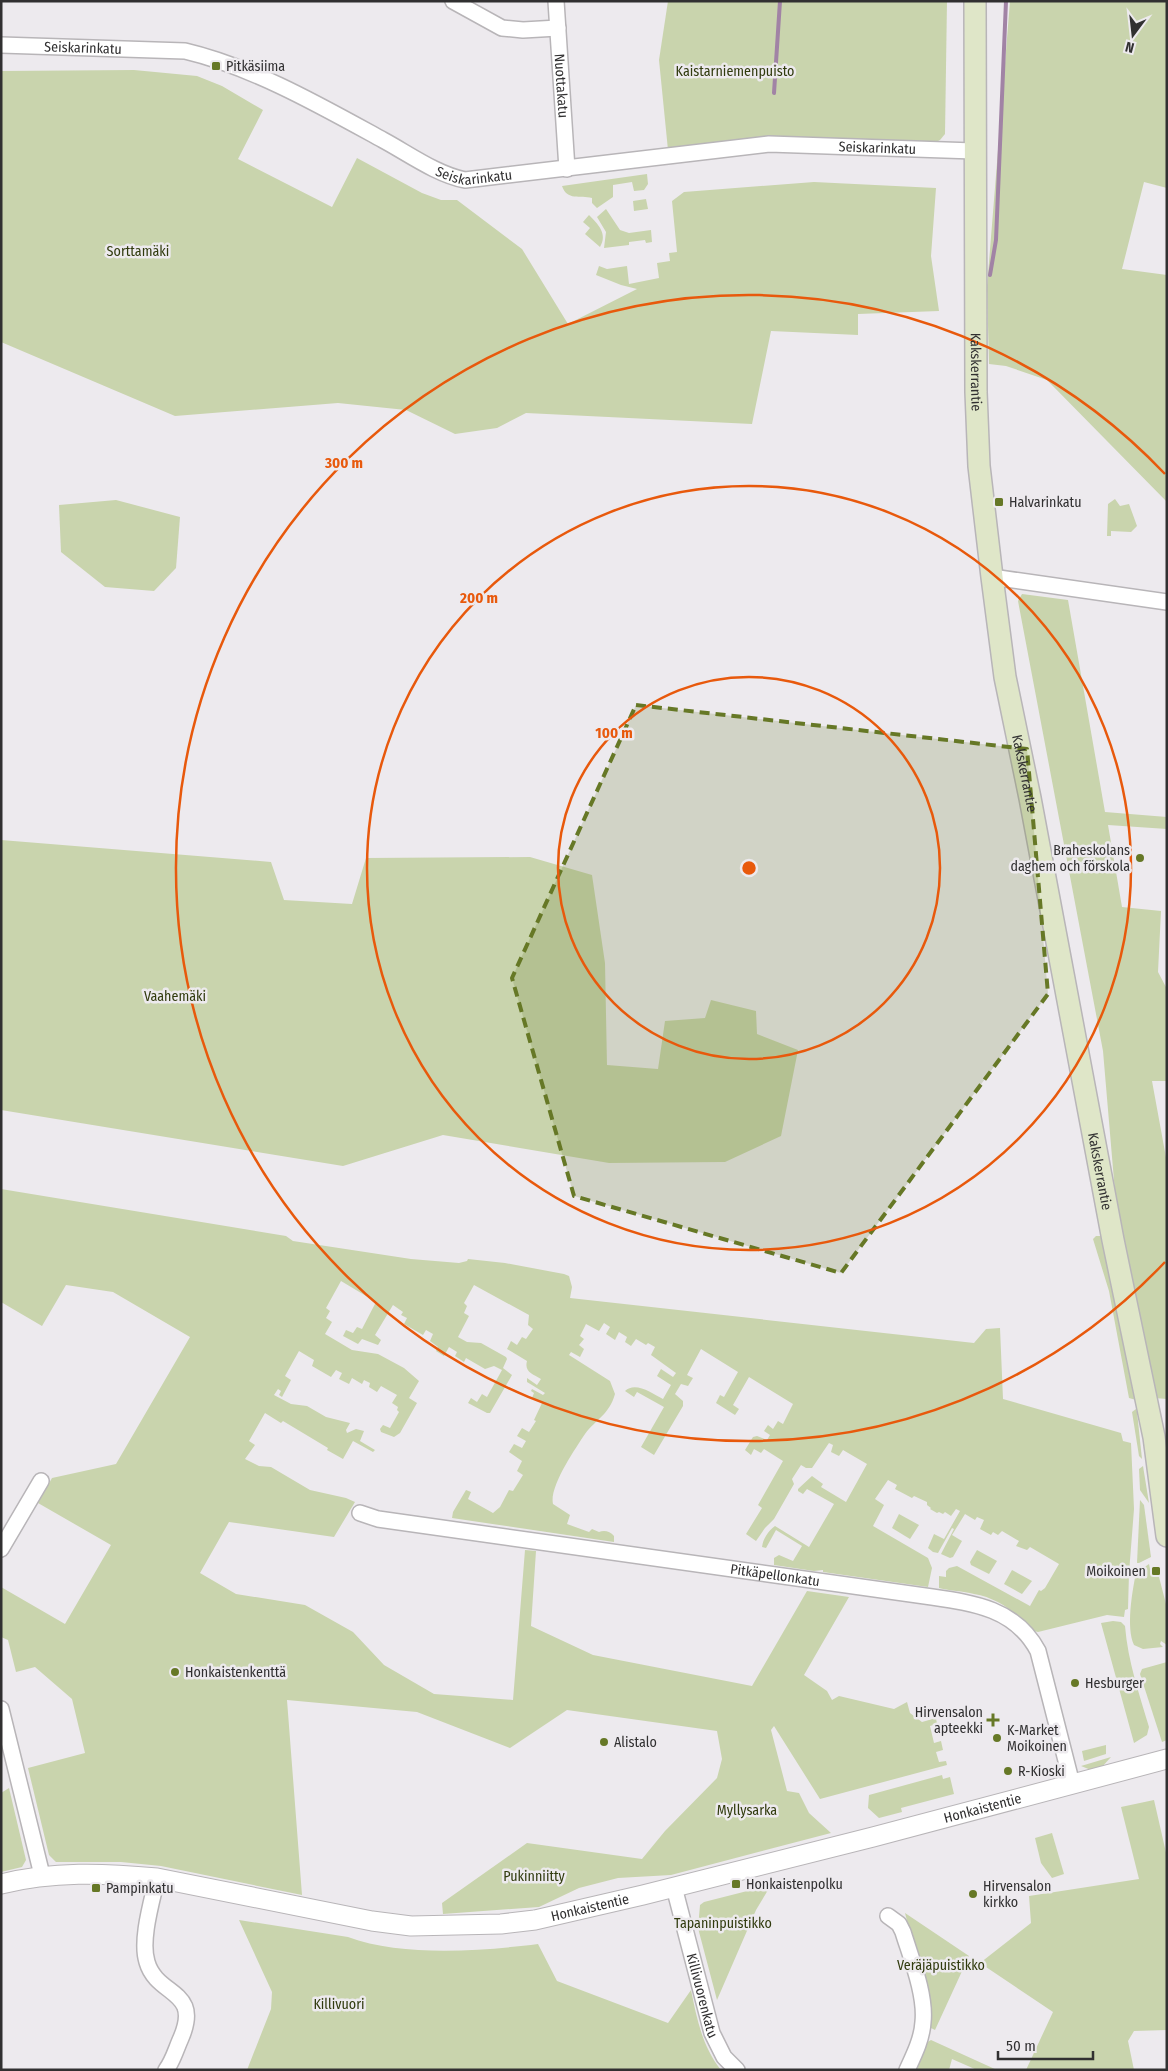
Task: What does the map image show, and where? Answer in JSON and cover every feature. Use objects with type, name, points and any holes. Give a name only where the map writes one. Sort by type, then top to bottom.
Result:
[{"type":"main road","name":"Kakskerrantie","points":[[975,1],[975,316],[979,457],[992,577],[1005,677],[1030,798],[1113,1240],[1160,1436],[1167,1536]]},
{"type":"street","points":[[453,1],[502,28],[523,30],[558,28]]},
{"type":"street","name":"Nuottakatu","points":[[556,1],[567,169]]},
{"type":"street","name":"Seiskarinkatu","points":[[1,44],[185,51],[218,60],[274,84],[335,114],[454,178],[476,180],[769,144],[974,151]]},
{"type":"street","points":[[992,577],[1167,602]]},
{"type":"street","points":[[1,1549],[41,1481]]},
{"type":"street","name":"Pitkäpellonkatu","points":[[360,1513],[378,1519],[980,1604],[991,1608],[1017,1624],[1032,1640],[1038,1651],[1072,1784]]},
{"type":"street","points":[[1,1709],[6,1751],[42,1875]]},
{"type":"street","name":"Honkaistentie","points":[[1,1884],[42,1875],[121,1874],[157,1878],[372,1921],[411,1926],[502,1924],[535,1920],[872,1838],[1167,1759]]},
{"type":"street","points":[[157,1878],[146,1938],[146,1962],[155,1977],[185,2005],[186,2012],[184,2031],[166,2070]]},
{"type":"street","name":"Killivuorenkatu","points":[[674,1887],[712,2033],[724,2057],[737,2070]]},
{"type":"street","points":[[888,1916],[899,1924],[903,1932],[922,2000],[924,2022],[921,2036],[907,2070]]},
{"type":"highlighted area","points":[[636,705],[1027,749],[1048,994],[841,1273],[574,1196],[512,978]]},
{"type":"green space","name":"Kaistarniemenpuisto","points":[[668,1],[947,1],[945,134],[934,143],[668,150],[659,60]]},
{"type":"green space","points":[[1010,1],[1167,1],[1167,188],[1144,182],[1122,269],[1167,275],[1167,502],[1047,380],[1006,366],[989,364],[987,287]]},
{"type":"green space","name":"Sorttamäki","points":[[134,70],[197,76],[222,86],[263,110],[238,159],[332,207],[357,158],[422,193],[441,200],[457,200],[522,249],[568,324],[637,289],[596,275],[599,266],[607,269],[627,266],[629,284],[659,278],[657,263],[670,261],[669,253],[677,252],[672,201],[684,192],[814,182],[936,188],[931,256],[939,311],[858,314],[858,335],[771,331],[752,424],[526,413],[497,428],[455,434],[406,410],[338,403],[175,416],[1,342],[1,71]]},
{"type":"green space","points":[[647,174],[648,184],[644,190],[634,191],[632,182],[613,185],[613,197],[597,208],[592,203],[592,198],[571,196],[564,191],[562,186]]},
{"type":"green space","points":[[646,199],[648,209],[634,211],[633,201]]},
{"type":"green space","points":[[606,209],[620,230],[629,233],[651,230],[652,242],[646,243],[645,240],[629,242],[629,245],[604,248],[606,232],[597,217]]},
{"type":"green space","points":[[589,215],[601,229],[603,238],[600,247],[585,234],[590,228],[583,222]]},
{"type":"green space","points":[[1115,499],[1120,506],[1129,504],[1137,526],[1131,532],[1111,531],[1111,536],[1107,536],[1108,504]]},
{"type":"green space","points":[[116,500],[180,517],[176,568],[154,591],[105,587],[61,552],[59,505]]},
{"type":"green space","points":[[1022,594],[1068,600],[1105,812],[1167,817],[1167,829],[1108,825],[1122,907],[1161,911],[1158,972],[1167,989],[1167,1081],[1152,1081],[1167,1163],[1167,1399],[1154,1398],[1116,1204],[1103,1051],[1018,601]]},
{"type":"green space","name":"Vaahemäki","points":[[1,840],[271,862],[284,900],[352,904],[366,858],[530,857],[592,875],[605,963],[607,1065],[658,1069],[665,1021],[705,1018],[711,1000],[756,1011],[757,1034],[798,1050],[781,1136],[725,1162],[609,1163],[443,1135],[343,1166],[1,1110]]},
{"type":"green space","points":[[1,1189],[286,1236],[293,1241],[411,1259],[459,1263],[468,1259],[505,1263],[564,1274],[569,1276],[572,1287],[570,1298],[974,1343],[986,1329],[1000,1328],[1003,1399],[1121,1433],[1123,1441],[1131,1443],[1134,1509],[1128,1609],[1125,1610],[1124,1617],[1107,1615],[1038,1632],[1034,1631],[1007,1608],[992,1599],[939,1588],[939,1576],[946,1577],[946,1571],[949,1568],[957,1566],[1030,1606],[1039,1590],[1041,1591],[1045,1588],[1059,1564],[1030,1547],[1027,1550],[1016,1546],[1019,1541],[1002,1531],[998,1535],[993,1532],[991,1535],[980,1529],[984,1520],[977,1517],[975,1520],[965,1514],[952,1535],[962,1541],[953,1557],[950,1558],[941,1554],[954,1529],[952,1528],[938,1553],[933,1552],[928,1548],[934,1534],[944,1539],[960,1511],[956,1509],[951,1516],[945,1512],[943,1514],[937,1513],[930,1509],[927,1502],[914,1496],[912,1498],[895,1489],[897,1485],[888,1480],[875,1499],[884,1505],[873,1526],[928,1558],[932,1568],[928,1587],[823,1572],[823,1570],[814,1571],[774,1565],[774,1558],[779,1555],[793,1561],[802,1546],[776,1530],[766,1548],[762,1547],[770,1530],[775,1526],[809,1547],[834,1504],[807,1489],[803,1494],[798,1489],[812,1476],[823,1484],[821,1487],[846,1502],[867,1464],[843,1450],[839,1456],[831,1452],[833,1445],[829,1443],[812,1468],[806,1468],[801,1465],[792,1479],[794,1484],[774,1519],[756,1541],[746,1534],[762,1508],[758,1505],[783,1461],[764,1449],[761,1453],[754,1449],[751,1455],[745,1450],[753,1437],[757,1436],[767,1440],[770,1435],[764,1431],[768,1425],[773,1429],[778,1421],[783,1424],[793,1404],[749,1377],[733,1405],[739,1409],[735,1415],[716,1403],[720,1395],[724,1397],[738,1372],[701,1349],[687,1375],[693,1378],[688,1386],[681,1384],[675,1394],[683,1401],[683,1406],[654,1455],[641,1447],[664,1407],[637,1392],[634,1397],[625,1391],[629,1388],[639,1388],[663,1399],[671,1385],[657,1376],[661,1369],[673,1377],[676,1373],[651,1355],[655,1347],[648,1343],[646,1345],[636,1339],[631,1346],[625,1342],[627,1337],[619,1332],[615,1340],[606,1334],[610,1327],[604,1323],[599,1331],[586,1324],[580,1336],[584,1339],[579,1345],[584,1349],[580,1357],[571,1352],[569,1355],[610,1381],[615,1394],[606,1412],[585,1434],[564,1468],[555,1488],[553,1504],[570,1515],[567,1524],[589,1532],[592,1529],[599,1532],[609,1532],[614,1536],[614,1542],[452,1518],[453,1512],[466,1490],[471,1492],[468,1499],[493,1513],[500,1507],[509,1490],[513,1491],[523,1475],[517,1471],[522,1461],[509,1452],[514,1444],[522,1448],[526,1441],[517,1436],[522,1428],[529,1432],[536,1421],[534,1420],[542,1403],[532,1398],[534,1393],[531,1391],[532,1389],[543,1395],[545,1393],[527,1382],[527,1378],[537,1385],[541,1379],[528,1370],[527,1361],[507,1349],[511,1341],[517,1345],[522,1337],[526,1339],[533,1329],[528,1325],[529,1315],[474,1285],[464,1303],[467,1306],[464,1313],[469,1316],[458,1337],[467,1342],[481,1343],[506,1357],[503,1368],[512,1375],[490,1413],[487,1413],[468,1403],[471,1398],[477,1402],[482,1394],[487,1397],[502,1370],[494,1366],[485,1369],[466,1358],[464,1362],[455,1356],[457,1352],[449,1347],[444,1356],[436,1351],[438,1347],[430,1341],[433,1334],[426,1330],[423,1335],[404,1324],[407,1318],[401,1315],[403,1312],[393,1305],[375,1335],[381,1340],[378,1345],[362,1339],[358,1344],[343,1336],[346,1330],[353,1333],[357,1327],[362,1329],[376,1302],[341,1281],[326,1308],[330,1311],[326,1318],[332,1322],[325,1334],[352,1350],[378,1354],[404,1368],[419,1381],[409,1398],[417,1403],[400,1433],[394,1437],[381,1432],[380,1429],[383,1425],[390,1428],[399,1412],[397,1410],[398,1407],[392,1403],[397,1395],[381,1386],[377,1392],[369,1387],[370,1383],[364,1380],[362,1384],[352,1378],[349,1384],[339,1379],[342,1373],[336,1370],[331,1377],[312,1366],[314,1360],[299,1351],[285,1376],[291,1380],[282,1397],[279,1395],[281,1391],[278,1389],[274,1395],[291,1404],[307,1406],[326,1417],[350,1423],[346,1430],[347,1433],[356,1429],[364,1431],[360,1441],[375,1450],[373,1452],[353,1441],[343,1459],[283,1421],[281,1423],[265,1413],[249,1441],[255,1445],[245,1459],[259,1466],[271,1467],[310,1490],[346,1498],[355,1502],[334,1537],[229,1522],[200,1573],[236,1594],[305,1605],[353,1632],[384,1665],[434,1694],[513,1700],[525,1550],[536,1551],[531,1626],[593,1655],[752,1686],[807,1591],[849,1597],[804,1675],[827,1691],[832,1700],[839,1696],[894,1709],[907,1702],[910,1713],[922,1722],[936,1718],[937,1724],[930,1726],[934,1743],[941,1741],[943,1750],[936,1752],[939,1762],[946,1761],[947,1765],[820,1799],[774,1726],[771,1730],[787,1791],[799,1793],[809,1813],[831,1833],[671,1875],[618,1878],[579,1888],[539,1907],[443,1914],[442,1903],[527,1843],[642,1859],[665,1831],[717,1778],[722,1759],[717,1731],[567,1710],[510,1748],[417,1712],[287,1700],[302,1895],[161,1866],[121,1862],[56,1862],[49,1855],[28,1768],[85,1753],[72,1699],[35,1667],[16,1672],[8,1640],[1,1637],[1,1587],[65,1624],[111,1545],[38,1503],[52,1478],[116,1464],[190,1337],[113,1292],[66,1285],[42,1326],[1,1302]]},
{"type":"green space","points":[[1096,1236],[1103,1236],[1136,1400],[1129,1398],[1109,1291],[1093,1239]]},
{"type":"green space","points":[[1136,1409],[1142,1459],[1139,1456],[1132,1412]]},
{"type":"green space","points":[[1143,1466],[1149,1503],[1140,1490],[1139,1469]]},
{"type":"green space","points":[[1140,1500],[1144,1505],[1151,1557],[1137,1563]]},
{"type":"green space","points":[[899,1514],[919,1525],[910,1539],[892,1528]]},
{"type":"green space","points":[[977,1550],[997,1561],[989,1574],[971,1565],[970,1562]]},
{"type":"green space","points":[[1149,1564],[1151,1574],[1154,1574],[1154,1577],[1159,1577],[1166,1604],[1167,1645],[1161,1641],[1160,1644],[1163,1647],[1143,1649],[1134,1645],[1130,1629],[1130,1610],[1136,1573]]},
{"type":"green space","points":[[1012,1570],[1032,1581],[1022,1594],[1004,1584]]},
{"type":"green space","points":[[1121,1622],[1125,1626],[1131,1665],[1149,1727],[1147,1735],[1134,1743],[1101,1623]]},
{"type":"green space","points":[[1167,1662],[1167,1740],[1162,1742],[1140,1674],[1142,1669]]},
{"type":"green space","points":[[1106,1745],[1106,1754],[1084,1761],[1082,1751]]},
{"type":"green space","points":[[1111,1757],[1101,1768],[1091,1770],[1081,1766]]},
{"type":"green space","points":[[942,1775],[943,1779],[950,1777],[954,1794],[901,1808],[902,1812],[879,1818],[868,1808],[869,1795]]},
{"type":"green space","points":[[9,1788],[26,1860],[22,1867],[1,1872],[1,1793]]},
{"type":"green space","points":[[1154,1800],[1167,1857],[1167,2030],[1134,2031],[1128,2041],[1134,2070],[1026,2070],[1053,2012],[980,1963],[1031,1923],[1029,1896],[1139,1879],[1121,1807]]},
{"type":"green space","points":[[1052,1833],[1064,1874],[1052,1878],[1041,1863],[1035,1838]]},
{"type":"green space","name":"Tapaninpuistikko","points":[[771,1885],[756,1910],[717,2000],[698,1928],[700,1905],[704,1902]]},
{"type":"green space","name":"Veräjäpuistikko","points":[[905,1913],[969,1956],[935,2030],[929,2027],[927,1997]]},
{"type":"green space","name":"Killivuori","points":[[239,1920],[348,1937],[392,1948],[442,1951],[493,1949],[538,1944],[557,1981],[668,2023],[691,1990],[698,2022],[705,2042],[721,2070],[247,2070],[271,2009],[272,1992]]},
{"type":"green space","points":[[931,2040],[997,2070],[977,2070],[952,2059],[949,2070],[915,2070],[924,2044]]},
{"type":"waterway","points":[[774,93],[780,1]]},
{"type":"waterway","points":[[990,275],[996,240],[1006,1]]},
{"type":"place","name":"Pitkäsiima","points":[[216,66]]},
{"type":"place","name":"Halvarinkatu","points":[[999,502]]},
{"type":"place","name":"Braheskolans daghem och förskola","points":[[1140,858]]},
{"type":"place","name":"Moikoinen","points":[[1156,1571]]},
{"type":"place","name":"Honkaistenkenttä","points":[[175,1672]]},
{"type":"place","name":"Hesburger","points":[[1075,1683]]},
{"type":"place","name":"Hirvensalon apteekki","points":[[993,1720]]},
{"type":"place","name":"K-Market Moikoinen","points":[[997,1738]]},
{"type":"place","name":"Alistalo","points":[[604,1742]]},
{"type":"place","name":"R-Kioski","points":[[1008,1771]]},
{"type":"place","name":"Honkaistenpolku","points":[[736,1884]]},
{"type":"place","name":"Pampinkatu","points":[[96,1888]]},
{"type":"place","name":"Hirvensalon kirkko","points":[[973,1894]]},
{"type":"park label","name":"Myllysarka","points":[[747,1810]]},
{"type":"park label","name":"Pukinniitty","points":[[534,1876]]}]
